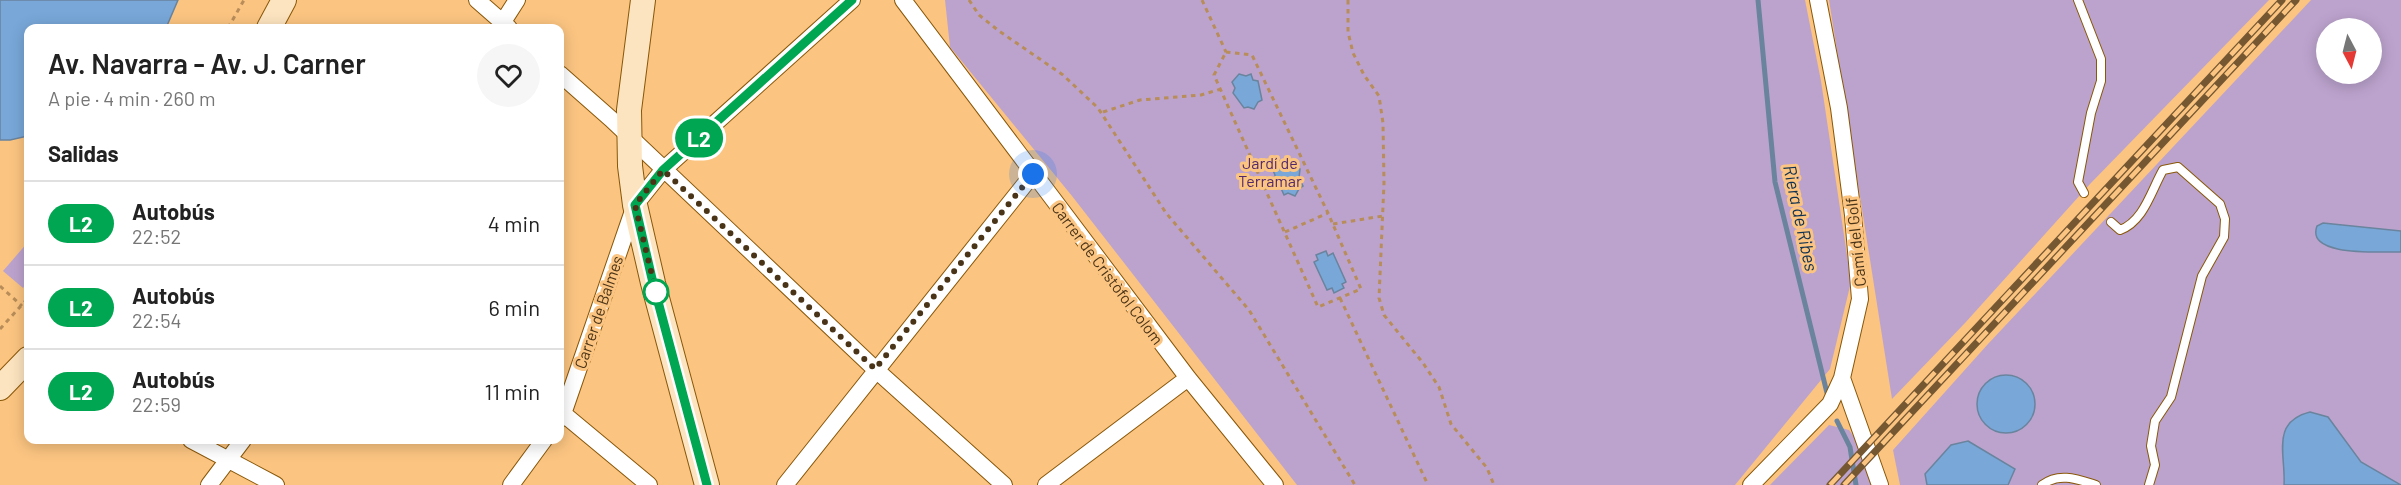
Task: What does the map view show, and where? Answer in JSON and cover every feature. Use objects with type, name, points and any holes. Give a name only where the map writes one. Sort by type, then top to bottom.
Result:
[{"type":"street","points":[[271,24],[284,0]]},
{"type":"street","points":[[477,0],[501,24]]},
{"type":"street","points":[[505,24],[517,0]]},
{"type":"street","points":[[643,0],[631,85],[629,137],[635,205],[707,485]]},
{"type":"street","name":"Carrer de Balmes","points":[[564,406],[635,205],[663,170],[852,0]]},
{"type":"street","name":"Carrer de Cristòfol Colom","points":[[903,0],[1188,378],[1275,485]]},
{"type":"street","name":"Camí del Golf","points":[[1751,485],[1830,404],[1842,378],[1860,299],[1853,215],[1840,119],[1818,0]]},
{"type":"street","points":[[564,78],[875,369],[1004,485]]},
{"type":"street","points":[[784,485],[1033,174]]},
{"type":"street","points":[[0,388],[24,363]]},
{"type":"street","points":[[1046,485],[1188,378]]},
{"type":"street","points":[[1842,378],[1880,485]]},
{"type":"street","points":[[564,417],[649,485]]},
{"type":"street","points":[[198,444],[276,485]]},
{"type":"street","points":[[209,485],[240,444]]},
{"type":"street","points":[[511,485],[541,444]]},
{"type":"lane","points":[[2078,0],[2101,59],[2101,81],[2091,112],[2078,182],[2084,193]]},
{"type":"lane","points":[[2111,222],[2120,230],[2131,226],[2147,203],[2163,170],[2178,167],[2220,204],[2225,219],[2224,237],[2202,276],[2171,397],[2155,422],[2151,446],[2155,465],[2149,485]]},
{"type":"lane","points":[[2042,485],[2050,479],[2064,477],[2096,485]]},
{"type":"path","points":[[230,24],[244,0]]},
{"type":"path","points":[[969,0],[980,15],[999,31],[1064,75],[1085,93],[1102,113],[1166,213],[1249,309],[1355,485]]},
{"type":"path","points":[[1202,0],[1226,52]]},
{"type":"path","points":[[1348,0],[1348,32],[1353,53],[1364,75],[1379,96],[1383,123],[1383,216],[1379,289],[1384,315],[1424,363],[1439,387],[1451,424],[1487,468],[1494,485]]},
{"type":"path","points":[[1226,52],[1252,55],[1328,213],[1361,289],[1318,308],[1214,75],[1226,52]]},
{"type":"path","points":[[1102,113],[1140,100],[1201,95],[1221,89]]},
{"type":"path","points":[[1285,232],[1328,213]]},
{"type":"path","points":[[1333,224],[1383,216]]},
{"type":"path","points":[[0,286],[22,306]]},
{"type":"path","points":[[1340,298],[1428,485]]},
{"type":"path","points":[[0,328],[24,302]]},
{"type":"green space","name":"Jardí de Terramar","points":[[945,0],[1805,0],[1821,81],[1851,282],[1830,369],[1735,485],[1297,485],[1072,196],[950,47]]},
{"type":"green space","points":[[1829,0],[2269,0],[2090,184],[1965,323],[1892,399]]},
{"type":"green space","points":[[2311,0],[2401,0],[2401,485],[1900,485],[1893,450],[1988,344]]},
{"type":"green space","points":[[24,247],[23,288],[3,271]]},
{"type":"green space","points":[[1829,425],[1849,430],[1865,452],[1872,485],[1770,485]]},
{"type":"water","points":[[0,0],[178,0],[168,24],[24,24],[24,137],[0,140]]},
{"type":"water","points":[[1239,74],[1246,76],[1251,74],[1253,80],[1258,81],[1262,100],[1254,109],[1244,108],[1233,93],[1235,88],[1232,82]]},
{"type":"water","points":[[1291,160],[1295,167],[1300,169],[1299,178],[1303,186],[1295,196],[1288,193],[1284,195],[1280,186],[1274,183],[1275,175],[1272,168],[1280,161]]},
{"type":"water","points":[[2323,223],[2401,231],[2401,252],[2364,252],[2334,248],[2323,243],[2316,236],[2317,226]]},
{"type":"water","points":[[1326,251],[1328,256],[1333,253],[1346,282],[1342,284],[1344,288],[1334,293],[1332,288],[1327,290],[1314,262],[1318,260],[1316,255]]},
{"type":"water","points":[[2006,375],[2017,377],[2030,388],[2035,404],[2033,415],[2022,428],[2006,433],[1995,431],[1982,420],[1977,404],[1979,393],[1990,380]]},
{"type":"water","points":[[2310,412],[2328,417],[2361,462],[2401,485],[2284,485],[2283,441],[2285,432],[2289,423]]},
{"type":"water","points":[[1968,441],[2015,469],[2008,485],[1927,485],[1925,474],[1951,445]]},
{"type":"waterway","name":"Riera de Ribes","points":[[1758,0],[1775,182],[1828,397]]},
{"type":"waterway","name":"Riera de Ribes","points":[[1837,421],[1850,447],[1856,485]]},
{"type":"railway","points":[[1830,485],[2282,0]]},
{"type":"railway","points":[[1844,485],[2296,0]]},
{"type":"bus line","name":"L2","points":[[707,485],[653,283],[635,205],[663,170],[852,0]]},
{"type":"route","points":[[656,292],[635,205],[663,170],[875,369],[1033,174]]}]
